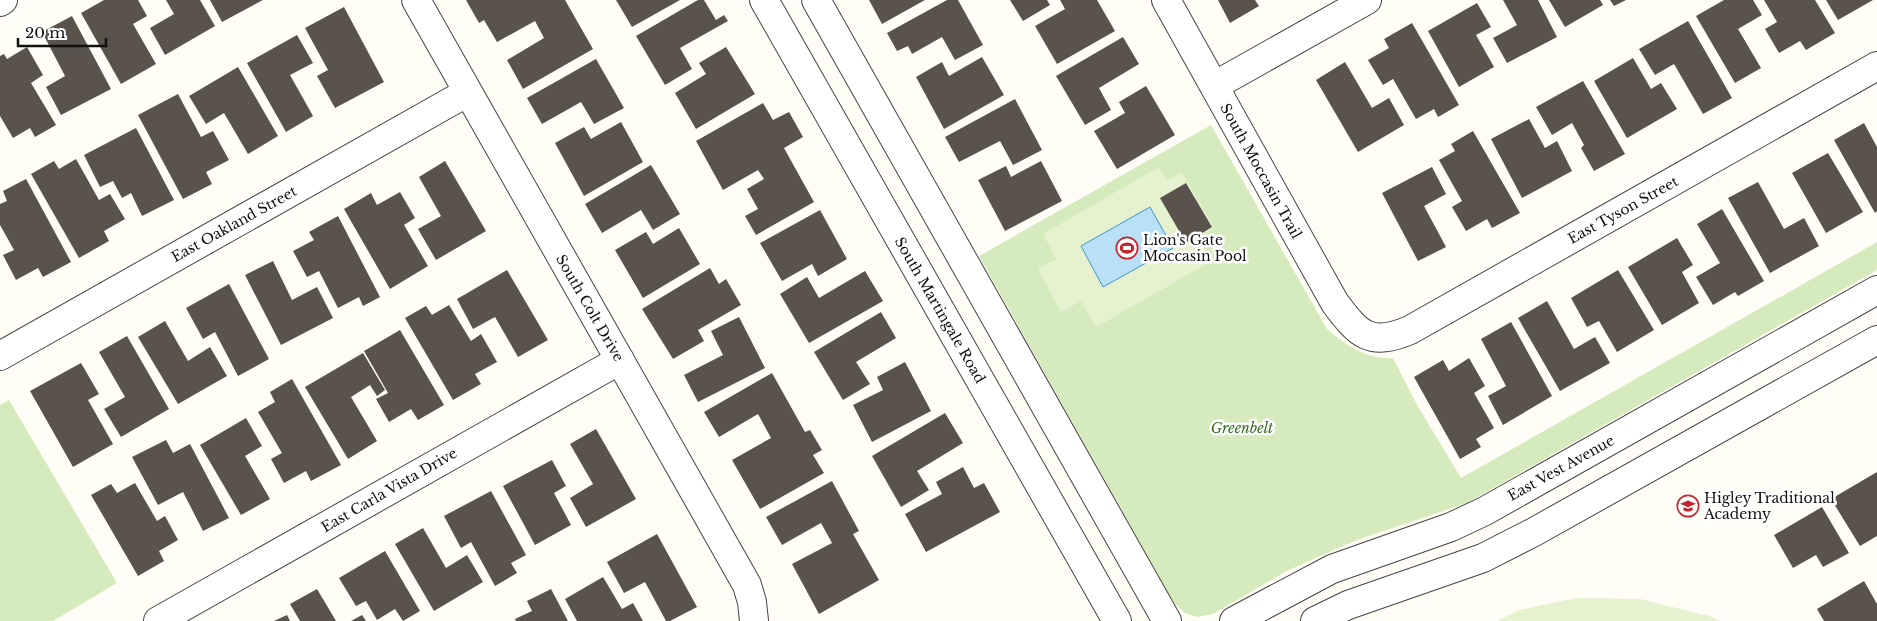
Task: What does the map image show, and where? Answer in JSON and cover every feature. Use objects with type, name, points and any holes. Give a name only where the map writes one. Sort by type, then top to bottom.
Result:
[{"type":"street","name":"South Colt Drive","points":[[416,0],[747,584],[754,620]]},
{"type":"street","name":"South Martingale Road","points":[[764,0],[1117,621]]},
{"type":"street","points":[[816,0],[1167,621]]},
{"type":"street","name":"South Moccasin Trail","points":[[1166,0],[1335,303],[1348,321],[1365,335]]},
{"type":"street","points":[[1214,86],[1367,0]]},
{"type":"street","name":"East Tyson Street","points":[[1365,335],[1389,339],[1410,330],[1877,66]]},
{"type":"street","name":"East Oakland Street","points":[[0,356],[468,92]]},
{"type":"street","name":"East Vest Avenue","points":[[1234,621],[1332,569],[1451,527],[1485,511],[1877,290]]},
{"type":"street","points":[[1315,621],[1348,605],[1492,554],[1877,340]]},
{"type":"street","name":"East Carla Vista Drive","points":[[158,621],[620,360]]},
{"type":"green space","name":"Greenbelt","points":[[1211,125],[1327,329],[1341,341],[1366,354],[1375,357],[1393,358],[1417,405],[1461,478],[1877,242],[1877,270],[1467,503],[1357,540],[1285,572],[1213,614],[1197,617],[1185,613],[1170,596],[979,256]]},
{"type":"green space","name":"Lion's Gate Moccasin Pool","points":[[1159,167],[1167,181],[1182,172],[1214,228],[1198,236],[1212,261],[1096,327],[1081,301],[1061,312],[1038,269],[1056,259],[1043,234]]},
{"type":"green space","points":[[9,400],[117,583],[53,621],[0,621],[0,405]]},
{"type":"green space","points":[[1576,598],[1640,599],[1709,616],[1721,621],[1497,621],[1519,610]]},
{"type":"water","points":[[1150,207],[1173,248],[1103,287],[1081,246]]},
{"type":"building","points":[[104,0],[138,0],[147,16],[133,24],[156,64],[121,84],[81,13]]},
{"type":"building","points":[[166,0],[200,0],[215,26],[165,55],[150,28],[174,14]]},
{"type":"building","points":[[210,0],[263,0],[222,22]]},
{"type":"building","points":[[466,0],[565,0],[593,49],[523,89],[507,60],[544,38],[535,21],[497,42],[484,20],[479,23]]},
{"type":"building","points":[[616,0],[680,0],[632,27]]},
{"type":"building","points":[[698,0],[704,0],[716,20],[724,15],[728,21],[680,48],[692,69],[665,85],[636,36]]},
{"type":"building","points":[[869,0],[925,0],[882,24]]},
{"type":"building","points":[[947,0],[958,0],[983,45],[955,60],[942,37],[912,54],[908,46],[897,51],[887,33]]},
{"type":"building","points":[[1010,0],[1047,0],[1050,5],[1023,21]]},
{"type":"building","points":[[1060,0],[1097,0],[1115,31],[1057,64],[1035,26],[1065,9]]},
{"type":"building","points":[[1218,0],[1255,0],[1259,6],[1230,23]]},
{"type":"building","points":[[1503,0],[1538,0],[1557,37],[1507,63],[1493,38],[1517,25]]},
{"type":"building","points":[[1549,0],[1600,0],[1603,5],[1565,27]]},
{"type":"building","points":[[1610,0],[1626,0],[1614,6]]},
{"type":"building","points":[[1724,0],[1753,0],[1762,15],[1738,29],[1761,68],[1735,83],[1696,16]]},
{"type":"building","points":[[1764,0],[1815,0],[1835,33],[1806,50],[1800,41],[1779,53],[1765,29],[1777,22]]},
{"type":"building","points":[[1826,0],[1873,0],[1838,20]]},
{"type":"building","points":[[1477,3],[1491,27],[1476,35],[1494,67],[1459,87],[1428,31]]},
{"type":"building","points":[[344,7],[384,82],[335,108],[317,76],[328,70],[305,28]]},
{"type":"building","points":[[72,16],[111,89],[61,115],[46,87],[65,76],[42,32]]},
{"type":"building","points":[[1688,21],[1732,98],[1703,114],[1674,64],[1655,75],[1639,49]]},
{"type":"building","points":[[1412,23],[1459,105],[1438,117],[1434,109],[1416,119],[1393,79],[1383,85],[1368,60],[1389,48],[1384,39]]},
{"type":"building","points":[[297,35],[313,63],[290,75],[313,116],[286,132],[247,63]]},
{"type":"building","points":[[1123,37],[1139,64],[1099,88],[1111,110],[1085,125],[1056,76]]},
{"type":"building","points":[[27,47],[43,75],[31,83],[56,125],[35,137],[30,128],[13,138],[0,116],[0,56],[4,54],[7,59]]},
{"type":"building","points":[[726,47],[755,94],[696,129],[675,93],[706,74],[699,63]]},
{"type":"building","points":[[982,57],[1004,95],[944,129],[916,77],[942,62],[949,76]]},
{"type":"building","points":[[1633,58],[1651,89],[1661,83],[1677,109],[1627,138],[1594,81]]},
{"type":"building","points":[[596,59],[624,108],[594,124],[581,102],[542,124],[527,98]]},
{"type":"building","points":[[1345,62],[1372,108],[1389,98],[1404,125],[1358,152],[1316,80]]},
{"type":"building","points":[[238,67],[278,136],[248,154],[224,113],[206,124],[189,96]]},
{"type":"building","points":[[1583,81],[1625,154],[1594,171],[1581,148],[1584,145],[1572,123],[1552,135],[1536,107]]},
{"type":"building","points":[[1146,86],[1175,135],[1117,169],[1094,131],[1125,113],[1119,102]]},
{"type":"building","points":[[178,94],[201,137],[213,131],[229,160],[206,172],[212,184],[183,199],[138,115]]},
{"type":"building","points":[[1015,99],[1042,150],[1013,165],[1000,141],[959,162],[945,137]]},
{"type":"building","points":[[763,103],[773,120],[789,112],[803,137],[784,148],[814,202],[756,235],[745,216],[758,209],[747,189],[764,179],[758,170],[723,190],[696,141]]},
{"type":"building","points":[[1529,119],[1545,148],[1557,141],[1572,171],[1522,198],[1491,139]]},
{"type":"building","points":[[621,122],[643,162],[584,196],[555,143],[584,127],[591,139]]},
{"type":"building","points":[[1864,123],[1877,147],[1877,211],[1875,213],[1834,140]]},
{"type":"building","points":[[136,128],[174,200],[142,216],[131,193],[122,198],[113,181],[100,187],[84,155]]},
{"type":"building","points":[[1473,131],[1520,213],[1492,228],[1487,219],[1466,231],[1452,207],[1462,201],[1439,160],[1455,151],[1451,144]]},
{"type":"building","points":[[1828,153],[1863,212],[1826,233],[1792,173]]},
{"type":"building","points":[[76,159],[99,200],[110,194],[125,219],[104,231],[109,241],[79,258],[31,174],[54,161],[59,169]]},
{"type":"building","points":[[445,161],[486,231],[436,260],[418,229],[441,216],[419,177]]},
{"type":"building","points":[[1041,161],[1062,201],[1005,231],[978,180],[1006,166],[1011,177]]},
{"type":"building","points":[[651,165],[680,214],[653,230],[641,210],[602,233],[585,204]]},
{"type":"building","points":[[1432,167],[1446,194],[1424,206],[1446,247],[1418,261],[1382,193]]},
{"type":"building","points":[[26,179],[71,262],[43,277],[38,268],[16,280],[3,255],[14,250],[0,225],[0,204],[7,201],[3,191]]},
{"type":"building","points":[[1758,182],[1784,229],[1804,218],[1819,246],[1770,273],[1728,198]]},
{"type":"building","points":[[1186,183],[1212,227],[1186,243],[1160,198]]},
{"type":"building","points":[[400,192],[415,218],[404,225],[428,266],[390,289],[344,209],[371,193],[377,205]]},
{"type":"building","points":[[1722,209],[1764,281],[1738,296],[1735,292],[1713,305],[1696,277],[1720,263],[1697,224]]},
{"type":"building","points":[[820,210],[847,259],[818,276],[812,264],[782,281],[760,243]]},
{"type":"building","points":[[338,216],[380,297],[363,306],[359,297],[338,308],[319,271],[307,277],[293,251],[314,240],[309,232]]},
{"type":"building","points":[[679,228],[700,264],[643,298],[615,250],[646,232],[653,244]]},
{"type":"building","points":[[1677,238],[1693,265],[1682,272],[1699,303],[1662,325],[1628,267]]},
{"type":"building","points":[[273,261],[292,300],[317,287],[333,318],[281,345],[245,275]]},
{"type":"building","points":[[710,268],[719,284],[726,279],[741,305],[698,330],[704,341],[673,359],[642,309]]},
{"type":"building","points":[[507,270],[548,340],[518,357],[495,317],[473,329],[457,299]]},
{"type":"building","points":[[1618,270],[1654,330],[1617,352],[1599,321],[1587,327],[1571,298]]},
{"type":"building","points":[[865,271],[883,301],[809,343],[780,294],[807,277],[819,298]]},
{"type":"building","points":[[229,284],[269,359],[238,376],[215,332],[203,339],[186,308]]},
{"type":"building","points":[[1547,301],[1574,349],[1595,337],[1610,363],[1560,391],[1518,318]]},
{"type":"building","points":[[449,305],[471,341],[481,334],[497,362],[475,374],[481,384],[453,400],[405,318],[426,306],[432,315]]},
{"type":"building","points":[[881,312],[896,338],[856,362],[870,384],[843,400],[814,352]]},
{"type":"building","points":[[739,317],[765,368],[698,402],[684,375],[723,355],[711,331]]},
{"type":"building","points":[[165,321],[188,361],[210,347],[227,376],[178,404],[138,337]]},
{"type":"building","points":[[1511,322],[1552,396],[1503,425],[1488,396],[1506,386],[1481,339]]},
{"type":"building","points":[[400,330],[444,405],[418,420],[411,409],[389,422],[376,399],[388,393],[364,351]]},
{"type":"building","points":[[127,336],[169,409],[121,437],[104,409],[125,397],[99,352]]},
{"type":"building","points":[[363,353],[385,390],[377,396],[370,385],[351,397],[377,441],[348,459],[305,387]]},
{"type":"building","points":[[1469,358],[1485,386],[1474,393],[1494,428],[1476,439],[1481,447],[1460,459],[1414,377],[1443,360],[1449,371]]},
{"type":"building","points":[[905,362],[931,411],[872,442],[853,405],[883,390],[877,377]]},
{"type":"building","points":[[81,363],[99,394],[88,400],[113,444],[73,467],[30,391]]},
{"type":"building","points":[[772,373],[805,432],[810,430],[822,450],[813,455],[824,473],[760,509],[732,460],[771,438],[758,414],[719,437],[704,412]]},
{"type":"building","points":[[292,379],[341,465],[311,481],[306,471],[284,483],[271,459],[282,453],[258,412],[275,402],[270,392]]},
{"type":"building","points":[[945,413],[963,443],[917,471],[929,490],[901,507],[872,456]]},
{"type":"building","points":[[246,418],[262,446],[245,456],[270,499],[241,515],[200,445]]},
{"type":"building","points":[[596,429],[636,499],[586,527],[570,498],[593,484],[570,444]]},
{"type":"building","points":[[166,440],[173,453],[190,444],[229,518],[203,531],[183,492],[158,505],[132,457]]},
{"type":"building","points":[[552,460],[566,486],[554,493],[571,525],[535,545],[503,486]]},
{"type":"building","points":[[963,467],[974,488],[984,483],[1000,512],[926,552],[905,514],[942,494],[936,482]]},
{"type":"building","points":[[1877,472],[1877,536],[1860,546],[1831,499]]},
{"type":"building","points":[[832,481],[859,531],[853,534],[879,580],[819,614],[792,564],[832,543],[821,523],[782,545],[766,517]]},
{"type":"building","points":[[135,483],[157,521],[165,516],[178,540],[159,551],[164,561],[138,576],[91,495],[111,484],[117,493]]},
{"type":"building","points":[[491,491],[526,555],[511,563],[517,573],[495,586],[471,542],[461,548],[444,516]]},
{"type":"building","points":[[1822,507],[1849,553],[1823,567],[1816,555],[1793,568],[1774,535]]},
{"type":"building","points":[[423,528],[446,568],[467,555],[483,582],[434,611],[395,544]]},
{"type":"building","points":[[657,534],[697,607],[670,621],[666,621],[645,582],[624,593],[607,562]]},
{"type":"building","points":[[385,551],[420,611],[403,621],[395,609],[377,620],[366,601],[356,606],[339,578]]},
{"type":"building","points":[[603,577],[622,609],[633,603],[643,621],[577,621],[565,599]]},
{"type":"building","points":[[1864,581],[1877,604],[1877,621],[1824,621],[1817,609]]},
{"type":"building","points":[[317,589],[336,621],[300,621],[290,604]]},
{"type":"building","points":[[551,589],[568,621],[516,621],[515,619],[532,611],[527,601]]},
{"type":"building","points":[[287,615],[290,621],[274,621]]},
{"type":"building","points":[[362,615],[366,621],[351,621]]},
{"type":"place","name":"Lion's Gate Moccasin Pool","points":[[1127,248]]},
{"type":"place","name":"Higley Traditional Academy","points":[[1688,506]]}]
